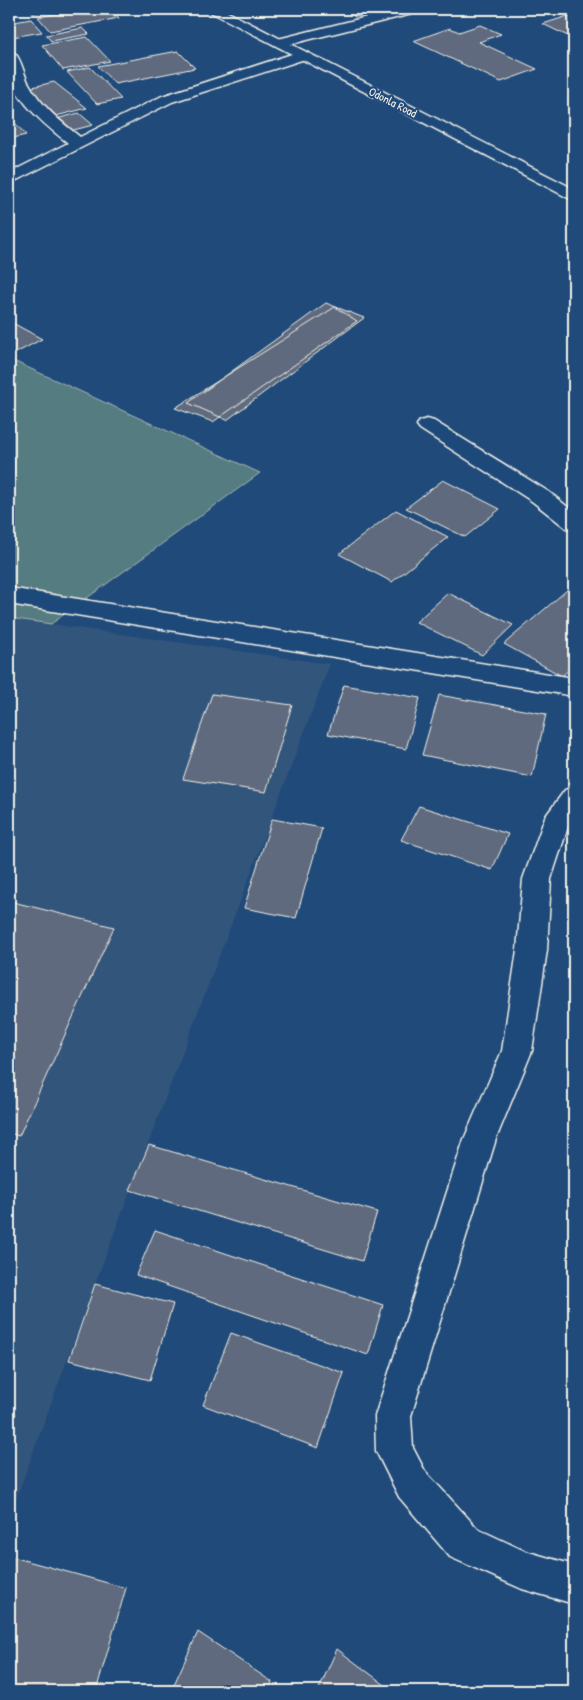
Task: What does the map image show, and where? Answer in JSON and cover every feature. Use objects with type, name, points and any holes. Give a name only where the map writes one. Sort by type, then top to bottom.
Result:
[{"type":"street","name":"Odonla Road","points":[[212,9],[574,196]]},
{"type":"street","points":[[279,43],[415,9]]},
{"type":"street","points":[[9,54],[18,82],[33,103],[50,122],[78,143]]},
{"type":"street","points":[[9,179],[167,99],[302,55]]},
{"type":"street","points":[[427,425],[541,497],[574,523]]},
{"type":"street","points":[[9,596],[574,687]]},
{"type":"street","points":[[574,797],[555,824],[538,879],[532,950],[517,1051],[480,1139],[393,1416],[395,1451],[412,1484],[464,1543],[522,1570],[574,1584]]},
{"type":"shaded area","points":[[9,618],[330,664],[95,1284],[9,1518]]},
{"type":"green space","points":[[9,359],[260,473],[51,624],[9,618]]},
{"type":"building","points":[[29,9],[56,9],[33,13]]},
{"type":"building","points":[[88,9],[110,9],[119,18],[50,31],[38,17]]},
{"type":"building","points":[[343,9],[389,9],[355,17]]},
{"type":"building","points":[[574,14],[574,39],[543,24]]},
{"type":"building","points":[[31,19],[42,32],[12,37],[9,34],[9,23]]},
{"type":"building","points":[[480,25],[501,34],[479,42],[537,69],[501,82],[413,41],[450,28],[459,32]]},
{"type":"building","points":[[83,28],[89,34],[51,41],[46,35]]},
{"type":"building","points":[[87,37],[110,61],[63,70],[42,45]]},
{"type":"building","points":[[178,51],[195,68],[115,84],[98,66]]},
{"type":"building","points":[[90,67],[121,99],[97,104],[67,72]]},
{"type":"building","points":[[54,82],[87,108],[56,116],[24,89]]},
{"type":"building","points":[[79,113],[93,125],[70,131],[56,119]]},
{"type":"building","points":[[15,123],[26,135],[9,139],[9,125]]},
{"type":"building","points":[[326,303],[364,318],[227,420],[188,403]]},
{"type":"building","points":[[335,307],[357,321],[213,422],[175,408]]},
{"type":"building","points":[[9,321],[42,339],[14,354],[9,351]]},
{"type":"building","points":[[443,480],[500,509],[465,537],[406,508]]},
{"type":"building","points":[[396,510],[448,537],[392,582],[339,554]]},
{"type":"building","points":[[574,584],[574,665],[562,676],[504,644]]},
{"type":"building","points":[[448,593],[513,625],[482,655],[416,622]]},
{"type":"building","points":[[344,685],[420,698],[406,749],[328,734]]},
{"type":"building","points":[[212,694],[292,705],[266,792],[183,779]]},
{"type":"building","points":[[439,695],[546,714],[532,777],[422,755]]},
{"type":"building","points":[[419,806],[508,834],[492,870],[401,840]]},
{"type":"building","points":[[272,819],[322,828],[296,918],[244,908]]},
{"type":"building","points":[[9,901],[114,927],[19,1136],[9,1133]]},
{"type":"building","points":[[149,1145],[377,1212],[362,1261],[130,1190]]},
{"type":"building","points":[[155,1230],[383,1305],[368,1355],[136,1275]]},
{"type":"building","points":[[95,1284],[173,1304],[150,1380],[69,1360]]},
{"type":"building","points":[[231,1333],[344,1373],[318,1448],[203,1405]]},
{"type":"building","points":[[9,1556],[126,1588],[96,1691],[9,1691]]},
{"type":"building","points":[[198,1632],[272,1682],[268,1691],[171,1691]]},
{"type":"building","points":[[337,1649],[393,1691],[318,1691]]}]
